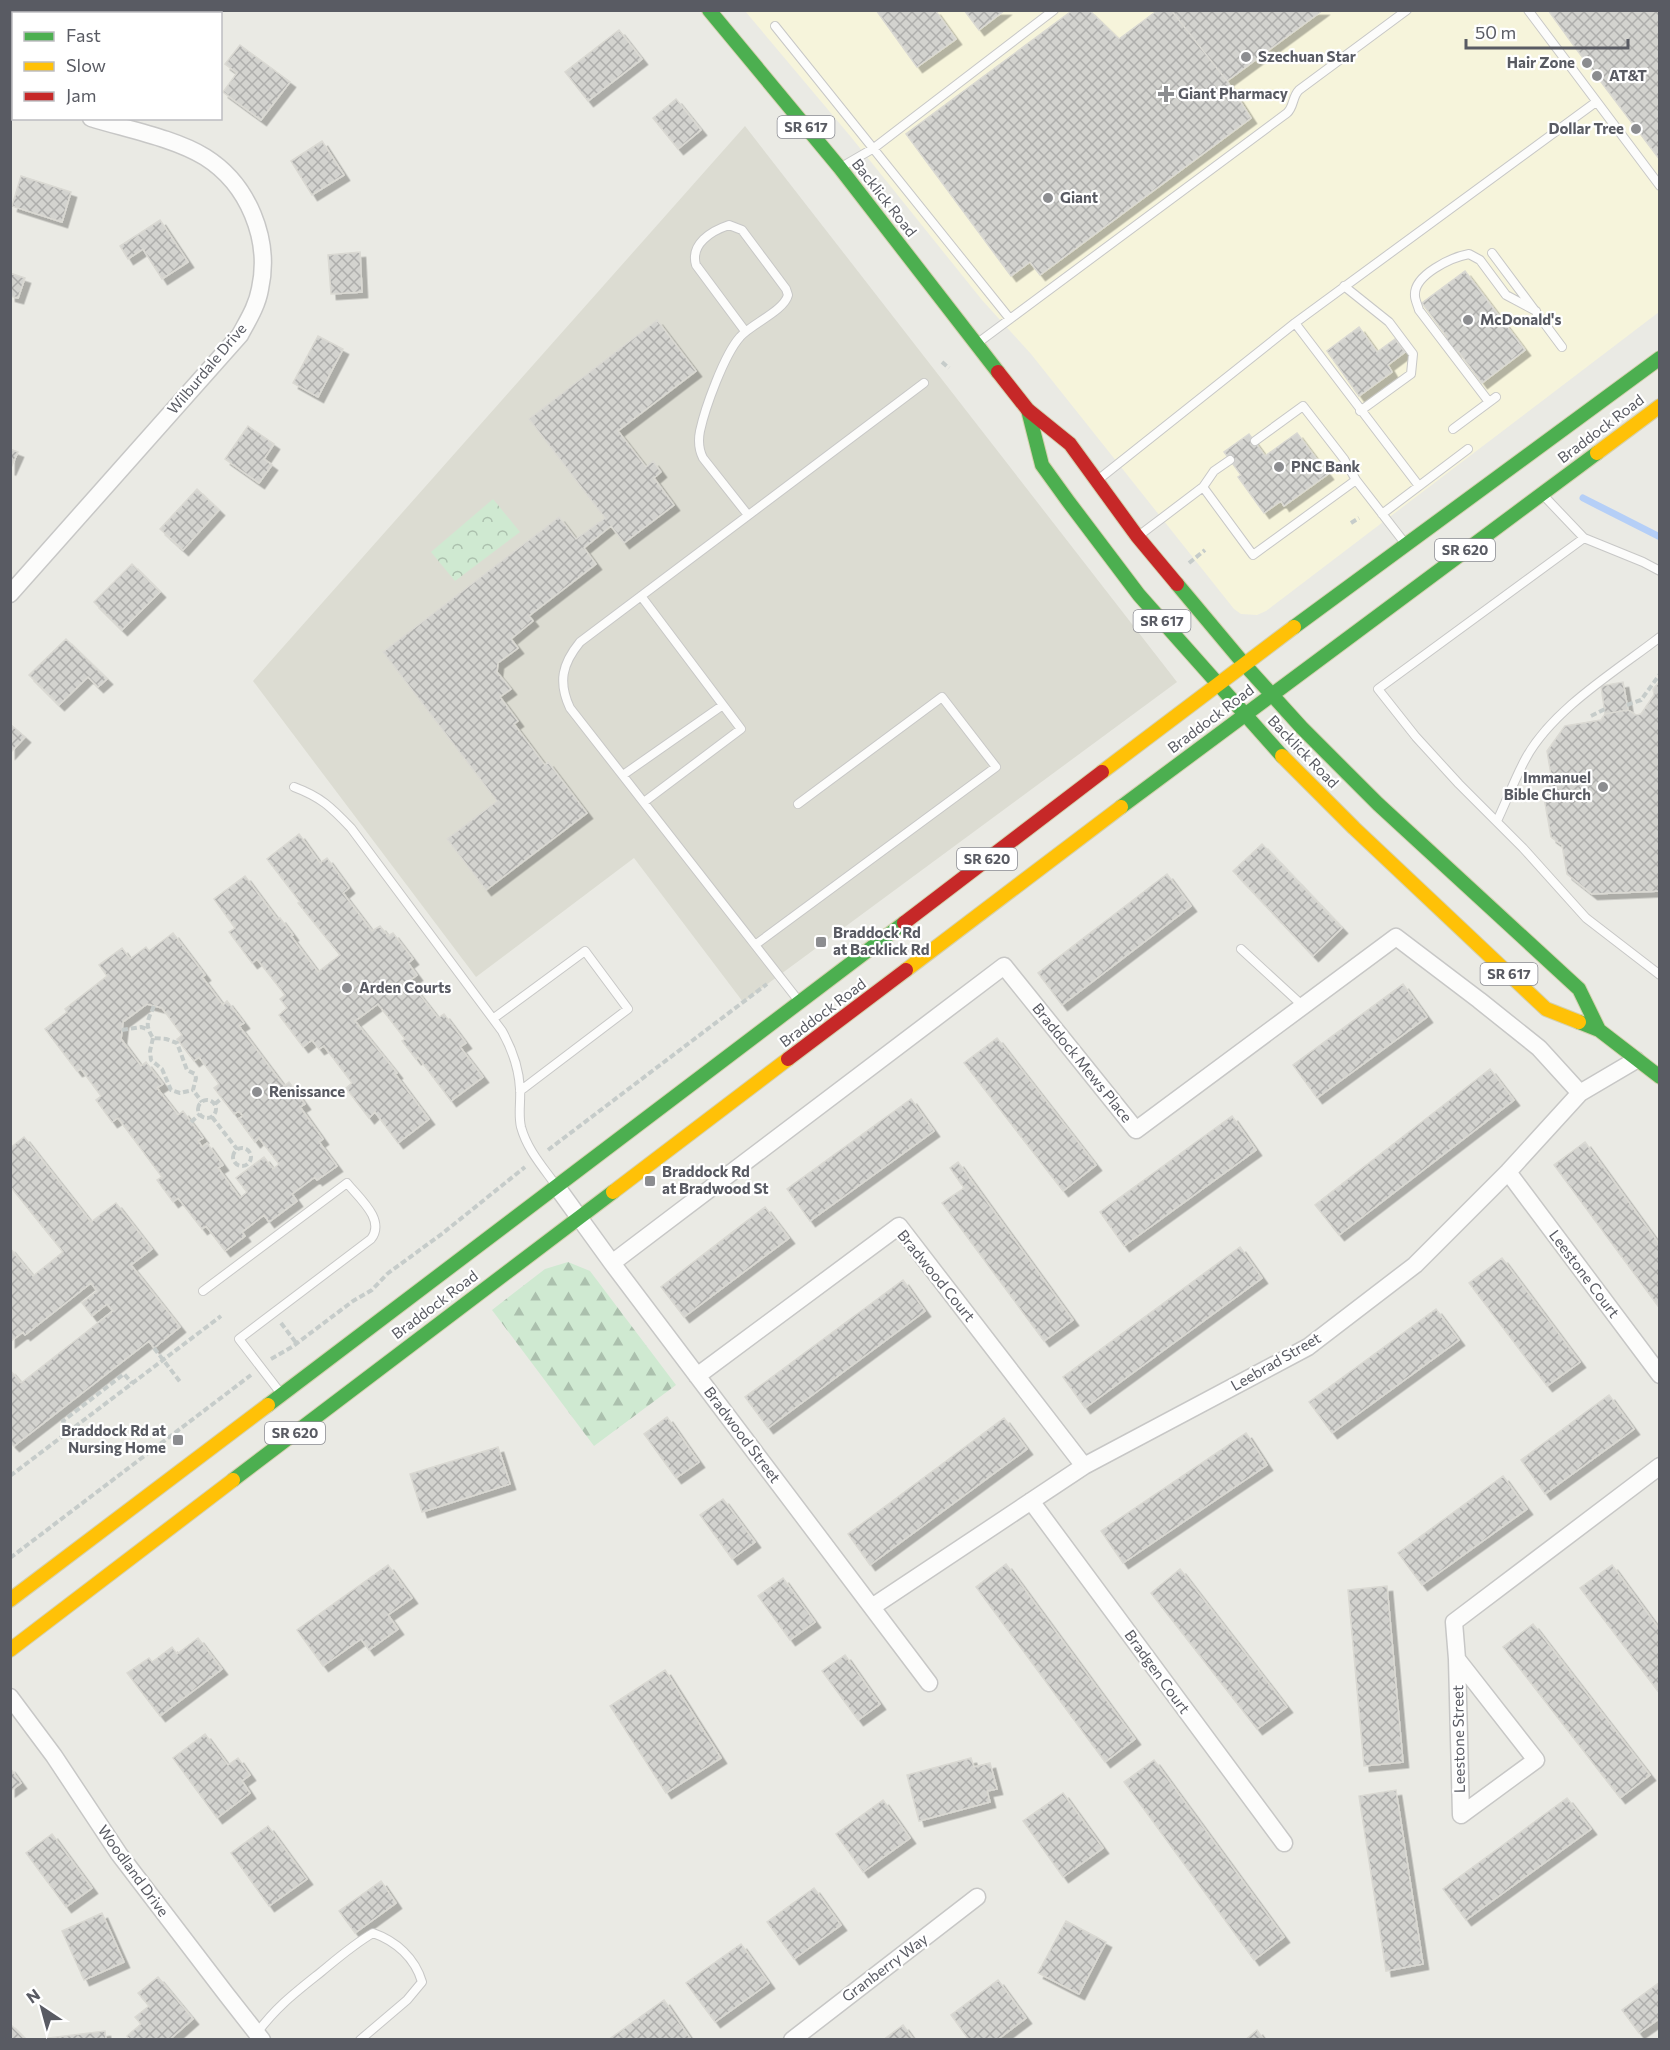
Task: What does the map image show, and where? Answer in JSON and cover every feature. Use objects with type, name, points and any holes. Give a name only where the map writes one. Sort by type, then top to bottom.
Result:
[{"type":"main road","name":"Backlick Road","points":[[709,10],[840,168],[1028,410],[1070,444],[1137,536],[1244,664],[1302,728],[1378,804],[1579,989],[1599,1030]]},
{"type":"main road","name":"Braddock Road","points":[[10,1600],[800,1003],[1217,684],[1659,358]]},
{"type":"main road","name":"Braddock Road","points":[[10,1650],[413,1342],[1271,694],[1659,406]]},
{"type":"main road","name":"Backlick Road","points":[[1028,410],[1042,465],[1139,595],[1277,752],[1546,1009],[1599,1030],[1659,1077]]},
{"type":"street","name":"Wilburdale Drive","points":[[14,584],[240,335],[253,311],[260,289],[263,265],[261,241],[254,216],[242,192],[225,173],[205,157],[183,146],[98,120]]},
{"type":"street","name":"Braddock Mews Place","points":[[612,1263],[1004,966],[1136,1130],[1396,937],[1539,1048],[1580,1093]]},
{"type":"street","name":"Leebrad Street","points":[[872,1607],[1084,1466],[1308,1347],[1415,1265],[1508,1172],[1580,1093],[1636,1060]]},
{"type":"street","name":"Leestone Court","points":[[1508,1172],[1659,1376]]},
{"type":"street","name":"Bradwood Street","points":[[557,1187],[929,1683]]},
{"type":"street","name":"Bradwood Court","points":[[697,1376],[899,1226],[1084,1466]]},
{"type":"street","name":"Leestone Street","points":[[1457,1659],[1536,1760],[1461,1815],[1458,1681],[1454,1622],[1659,1466]]},
{"type":"street","name":"Bradgen Court","points":[[1031,1501],[1284,1843]]},
{"type":"street","name":"Woodland Drive","points":[[10,1697],[54,1756],[119,1854],[256,2037]]},
{"type":"street","name":"Granberry Way","points":[[792,2040],[978,1897]]},
{"type":"lane","points":[[840,168],[874,148],[1054,10]]},
{"type":"lane","points":[[977,344],[1287,113],[1299,90],[1407,10]]},
{"type":"lane","points":[[1528,10],[1659,186]]},
{"type":"lane","points":[[776,26],[1010,319]]},
{"type":"lane","points":[[1096,481],[1295,323],[1596,102]]},
{"type":"lane","points":[[745,331],[696,265],[694,258],[695,250],[701,242],[710,234],[729,225],[742,230],[788,295],[783,304],[745,331],[733,346],[725,360],[703,421],[699,441],[699,451],[703,458],[748,515]]},
{"type":"lane","points":[[1492,253],[1562,346]]},
{"type":"lane","points":[[1453,429],[1492,400],[1419,310],[1414,295],[1418,285],[1424,277],[1449,260],[1469,254],[1480,260],[1506,295],[1536,312]]},
{"type":"lane","points":[[1344,286],[1389,322],[1413,354],[1411,374],[1360,411]]},
{"type":"lane","points":[[1295,323],[1419,486]]},
{"type":"lane","points":[[800,1003],[570,708],[564,693],[563,678],[571,653],[580,642],[924,383]]},
{"type":"lane","points":[[1255,441],[1303,406],[1406,545]]},
{"type":"lane","points":[[1382,514],[1468,449]]},
{"type":"lane","points":[[1137,536],[1203,488],[1214,471],[1230,459]]},
{"type":"lane","points":[[1203,488],[1254,555],[1356,480]]},
{"type":"lane","points":[[1542,494],[1584,538],[1659,571]]},
{"type":"lane","points":[[1584,538],[1378,689],[1430,753],[1497,821],[1586,918],[1659,975]]},
{"type":"lane","points":[[641,596],[741,729],[644,802]]},
{"type":"lane","points":[[1497,821],[1527,757],[1551,725],[1574,703],[1659,637]]},
{"type":"lane","points":[[755,945],[996,767],[942,697],[798,804]]},
{"type":"lane","points":[[623,775],[723,705]]},
{"type":"lane","points":[[294,787],[316,795],[334,809],[351,828],[494,1018],[513,1054],[520,1091],[520,1119],[525,1137],[531,1151],[557,1187]]},
{"type":"lane","points":[[1241,949],[1303,1006]]},
{"type":"lane","points":[[494,1018],[585,951],[628,1009],[520,1091]]},
{"type":"lane","points":[[203,1291],[347,1183],[374,1218],[376,1228],[370,1239],[239,1339],[281,1394]]},
{"type":"lane","points":[[256,2037],[272,2013],[293,1994],[356,1943],[373,1934],[388,1938],[401,1949],[418,1969],[422,1982],[407,2000],[360,2040]]},
{"type":"path","points":[[942,362],[949,368]]},
{"type":"path","points":[[1351,523],[1359,518]]},
{"type":"path","points":[[1184,567],[1205,550]]},
{"type":"path","points":[[1627,705],[1641,700],[1659,674]]},
{"type":"path","points":[[1591,716],[1605,709]]},
{"type":"path","points":[[554,1146],[768,983]]},
{"type":"path","points":[[154,1006],[147,1023],[147,1029],[153,1038],[150,1051],[151,1060],[162,1069],[171,1090],[180,1092],[193,1090]]},
{"type":"path","points":[[122,1030],[141,1027],[147,1029]]},
{"type":"path","points":[[153,1038],[177,1043],[187,1070],[195,1074],[193,1090]]},
{"type":"path","points":[[193,1090],[202,1102]]},
{"type":"path","points":[[215,1104],[222,1098]]},
{"type":"path","points":[[202,1102],[211,1101],[215,1104]]},
{"type":"path","points":[[202,1102],[198,1110],[200,1114],[208,1118],[212,1117]]},
{"type":"path","points":[[212,1117],[216,1108],[215,1104]]},
{"type":"path","points":[[191,1122],[200,1114]]},
{"type":"path","points":[[212,1117],[237,1149]]},
{"type":"path","points":[[241,1147],[250,1152],[249,1166],[238,1165],[234,1162],[233,1157],[237,1149],[241,1147]]},
{"type":"path","points":[[276,1356],[297,1344],[352,1301],[372,1290],[387,1274],[524,1168]]},
{"type":"path","points":[[10,1476],[221,1316]]},
{"type":"path","points":[[281,1323],[297,1344]]},
{"type":"path","points":[[154,1348],[181,1383]]},
{"type":"path","points":[[68,1432],[63,1420],[124,1374],[132,1383]]},
{"type":"path","points":[[10,1558],[247,1378]]},
{"type":"shaded area","points":[[745,11],[1659,11],[1659,312],[1266,611],[1257,615],[1241,614],[1234,609],[1031,354],[982,300],[851,137]]},
{"type":"shaded area","points":[[745,126],[1177,682],[743,1002],[634,858],[476,977],[253,681]]},
{"type":"green space","points":[[493,499],[520,532],[455,581],[431,552]]},
{"type":"green space","points":[[568,1262],[590,1271],[676,1385],[594,1446],[492,1310],[545,1269]]},
{"type":"building","points":[[876,10],[935,10],[956,39],[917,67]]},
{"type":"building","points":[[964,10],[1005,10],[979,30]]},
{"type":"building","name":"Giant","points":[[1073,10],[1089,10],[1119,39],[1158,10],[1171,10],[1227,81],[1251,118],[1040,275],[1030,262],[1011,276],[906,134]]},
{"type":"building","points":[[1171,10],[1323,10],[1227,81]]},
{"type":"building","points":[[1548,10],[1660,10],[1660,160],[1577,50]]},
{"type":"building","points":[[619,30],[642,59],[588,101],[565,72]]},
{"type":"building","points":[[240,45],[290,82],[261,120],[223,92],[237,73],[225,64]]},
{"type":"building","points":[[676,99],[701,130],[678,149],[653,118]]},
{"type":"building","points":[[322,141],[344,175],[312,195],[291,161]]},
{"type":"building","points":[[21,176],[71,192],[62,222],[12,206]]},
{"type":"building","points":[[160,220],[188,262],[162,279],[143,249],[128,259],[120,246]]},
{"type":"building","points":[[360,252],[362,292],[331,294],[328,255]]},
{"type":"building","name":"McDonald's","points":[[1465,271],[1525,350],[1482,383],[1445,338],[1447,337],[1422,303]]},
{"type":"building","points":[[10,273],[25,278],[18,298],[10,296]]},
{"type":"building","points":[[657,320],[696,371],[618,431],[646,467],[653,461],[661,472],[654,478],[674,505],[624,543],[611,526],[584,548],[596,564],[529,616],[533,621],[511,639],[518,648],[498,663],[497,672],[511,689],[500,697],[518,721],[514,724],[545,765],[548,762],[587,813],[486,890],[447,839],[497,801],[383,652],[559,517],[576,539],[605,518],[529,419]]},
{"type":"building","points":[[1359,327],[1377,352],[1395,339],[1405,352],[1388,365],[1392,372],[1359,396],[1327,351]]},
{"type":"building","points":[[318,336],[343,349],[318,397],[293,383]]},
{"type":"building","points":[[248,426],[274,444],[264,459],[272,465],[259,483],[225,459]]},
{"type":"building","name":"PNC Bank","points":[[1297,433],[1328,474],[1284,506],[1281,501],[1264,513],[1238,477],[1241,475],[1224,452],[1249,434],[1265,456]]},
{"type":"building","points":[[10,449],[18,452],[10,470]]},
{"type":"building","points":[[197,489],[219,510],[183,550],[160,529]]},
{"type":"building","points":[[132,564],[160,592],[122,630],[94,602]]},
{"type":"building","points":[[66,639],[107,679],[98,687],[88,677],[59,705],[29,675]]},
{"type":"building","name":"Immanuel Bible Church","points":[[1660,681],[1660,891],[1592,894],[1567,874],[1562,845],[1551,837],[1543,792],[1552,781],[1547,751],[1565,726],[1601,720],[1605,714],[1628,710],[1636,715],[1641,714],[1654,695],[1653,689]]},
{"type":"building","points":[[1623,682],[1628,710],[1605,714],[1601,686]]},
{"type":"building","points":[[10,724],[25,737],[10,753]]},
{"type":"building","name":"Arden Courts","points":[[299,834],[320,863],[327,858],[349,888],[343,893],[372,931],[380,926],[388,936],[393,933],[413,959],[408,963],[417,975],[409,981],[438,1018],[444,1014],[466,1043],[460,1047],[483,1077],[451,1101],[418,1057],[416,1059],[402,1041],[405,1039],[378,1004],[355,1021],[397,1073],[395,1074],[429,1119],[398,1143],[375,1112],[369,1118],[346,1088],[352,1083],[324,1046],[319,1049],[312,1040],[303,1047],[279,1015],[287,1008],[280,999],[285,995],[257,959],[252,963],[229,932],[235,928],[214,899],[245,876],[278,920],[280,918],[293,935],[291,936],[318,972],[340,955],[298,903],[300,902],[267,859]]},
{"type":"building","points":[[1262,844],[1342,928],[1313,956],[1233,871]]},
{"type":"building","points":[[1167,874],[1191,906],[1062,1005],[1038,973]]},
{"type":"building","name":"Renissance","points":[[173,933],[205,975],[202,977],[223,1005],[227,1001],[244,1023],[239,1026],[284,1086],[289,1082],[305,1104],[300,1107],[323,1139],[319,1142],[337,1166],[317,1180],[315,1177],[292,1194],[297,1201],[269,1222],[264,1215],[242,1232],[245,1236],[225,1251],[206,1226],[202,1229],[178,1198],[173,1202],[157,1180],[162,1177],[118,1118],[112,1122],[96,1100],[101,1096],[81,1069],[77,1071],[45,1029],[67,1012],[65,1009],[107,976],[99,965],[122,948],[130,959],[146,947],[149,951]],"holes":[[[147,1004],[162,1008],[182,1035],[177,1039],[194,1061],[199,1057],[219,1084],[214,1088],[234,1114],[239,1111],[243,1116],[238,1119],[255,1142],[259,1138],[279,1164],[273,1169],[264,1157],[236,1178],[247,1192],[240,1198],[218,1168],[223,1165],[207,1143],[202,1147],[198,1141],[203,1138],[183,1111],[178,1115],[157,1088],[163,1084],[146,1062],[141,1066],[121,1039],[123,1022]]]},
{"type":"building","points":[[1403,984],[1427,1017],[1317,1098],[1293,1065]]},
{"type":"building","points":[[997,1038],[1096,1165],[1063,1191],[964,1063]]},
{"type":"building","points":[[1490,1069],[1514,1100],[1339,1235],[1315,1205]]},
{"type":"building","points":[[911,1099],[934,1131],[810,1221],[787,1189]]},
{"type":"building","points":[[1232,1116],[1256,1150],[1124,1246],[1100,1212]]},
{"type":"building","points":[[24,1137],[91,1222],[116,1203],[152,1249],[131,1265],[180,1327],[154,1348],[149,1341],[14,1446],[10,1442],[10,1370],[21,1383],[113,1311],[107,1304],[92,1316],[82,1303],[97,1291],[91,1283],[25,1335],[23,1332],[10,1342],[10,1248],[33,1276],[63,1252],[10,1186],[10,1148]]},
{"type":"building","points":[[1585,1142],[1660,1245],[1660,1305],[1658,1306],[1554,1165]]},
{"type":"building","points":[[958,1162],[1073,1320],[1044,1341],[942,1203],[964,1188],[950,1168]]},
{"type":"building","points":[[765,1207],[789,1238],[684,1317],[661,1287]]},
{"type":"building","points":[[1240,1247],[1262,1278],[1085,1408],[1063,1377]]},
{"type":"building","points":[[1502,1258],[1580,1362],[1547,1386],[1469,1283]]},
{"type":"building","points":[[903,1280],[925,1311],[768,1428],[745,1397]]},
{"type":"building","points":[[1436,1309],[1459,1340],[1332,1433],[1309,1402]]},
{"type":"building","points":[[1609,1395],[1634,1429],[1545,1494],[1521,1460]]},
{"type":"building","points":[[667,1417],[699,1462],[676,1478],[644,1434]]},
{"type":"building","points":[[1004,1418],[1027,1449],[870,1565],[848,1534]]},
{"type":"building","points":[[1246,1433],[1267,1465],[1123,1563],[1101,1531]]},
{"type":"building","points":[[498,1447],[510,1484],[422,1512],[410,1474]]},
{"type":"building","points":[[1503,1476],[1527,1509],[1422,1585],[1398,1553]]},
{"type":"building","points":[[723,1499],[755,1542],[732,1559],[700,1515]]},
{"type":"building","points":[[1006,1564],[1135,1739],[1105,1762],[976,1587]]},
{"type":"building","points":[[388,1565],[412,1598],[388,1615],[398,1629],[369,1650],[361,1639],[323,1666],[297,1630]]},
{"type":"building","points":[[1612,1565],[1660,1630],[1660,1694],[1580,1588]]},
{"type":"building","points":[[1180,1569],[1287,1707],[1257,1729],[1151,1593]]},
{"type":"building","points":[[783,1578],[815,1622],[790,1640],[758,1596]]},
{"type":"building","points":[[1387,1586],[1403,1762],[1364,1766],[1348,1590]]},
{"type":"building","points":[[1533,1624],[1650,1775],[1620,1798],[1503,1647]]},
{"type":"building","points":[[198,1638],[222,1669],[160,1716],[127,1673],[149,1658],[152,1662],[172,1647],[177,1654]]},
{"type":"building","points":[[845,1655],[880,1704],[858,1720],[822,1671]]},
{"type":"building","points":[[665,1670],[721,1758],[666,1793],[610,1706]]},
{"type":"building","points":[[205,1734],[228,1765],[238,1758],[250,1775],[242,1781],[250,1793],[217,1818],[173,1758]]},
{"type":"building","points":[[971,1758],[974,1767],[990,1763],[997,1789],[987,1791],[990,1802],[919,1821],[907,1775]]},
{"type":"building","points":[[1154,1760],[1284,1937],[1254,1960],[1124,1782]]},
{"type":"building","points":[[10,1768],[21,1783],[10,1791]]},
{"type":"building","points":[[1396,1790],[1423,1964],[1386,1971],[1359,1796]]},
{"type":"building","points":[[1063,1793],[1103,1848],[1063,1877],[1023,1821]]},
{"type":"building","points":[[1567,1798],[1591,1829],[1466,1920],[1443,1889]]},
{"type":"building","points":[[883,1800],[910,1838],[863,1872],[836,1834]]},
{"type":"building","points":[[268,1826],[307,1879],[269,1906],[231,1853]]},
{"type":"building","points":[[52,1834],[92,1888],[66,1907],[26,1853]]},
{"type":"building","points":[[381,1881],[396,1903],[355,1933],[339,1911]]},
{"type":"building","points":[[814,1888],[841,1925],[794,1959],[767,1922]]},
{"type":"building","points":[[102,1913],[124,1962],[84,1980],[62,1931]]},
{"type":"building","points":[[1066,1921],[1106,1942],[1079,1994],[1038,1973]]},
{"type":"building","points":[[741,1944],[769,1983],[715,2022],[686,1983]]},
{"type":"building","points":[[158,1977],[193,2019],[169,2040],[130,2040],[127,2036],[141,2024],[135,2017],[149,2006],[138,1993]]},
{"type":"building","points":[[998,1980],[1026,2018],[997,2040],[969,2040],[951,2015]]},
{"type":"building","points":[[1660,1982],[1660,2018],[1639,2033],[1622,2010]]},
{"type":"building","points":[[664,2000],[690,2038],[688,2040],[608,2040]]},
{"type":"building","points":[[10,2024],[26,2040],[10,2040]]},
{"type":"building","points":[[903,2025],[914,2040],[883,2040]]},
{"type":"building","points":[[1257,2030],[1264,2040],[1245,2040]]},
{"type":"building","points":[[105,2031],[106,2040],[49,2040],[49,2038]]},
{"type":"waterway","points":[[1583,498],[1660,537]]},
{"type":"traffic: fast","points":[[709,10],[840,168],[998,372]]},
{"type":"traffic: fast","points":[[1294,627],[1660,358]]},
{"type":"traffic: fast","points":[[1028,410],[1042,465],[1068,501],[1139,595],[1282,756]]},
{"type":"traffic: fast","points":[[1121,807],[1597,453]]},
{"type":"traffic: fast","points":[[1177,584],[1244,664],[1302,728],[1378,804],[1579,989],[1599,1030]]},
{"type":"traffic: fast","points":[[268,1405],[904,923]]},
{"type":"traffic: fast","points":[[1579,1022],[1599,1030],[1660,1077]]},
{"type":"traffic: fast","points":[[233,1480],[613,1192]]},
{"type":"traffic: slow","points":[[1597,453],[1660,406]]},
{"type":"traffic: slow","points":[[1102,772],[1294,627]]},
{"type":"traffic: slow","points":[[1282,756],[1354,828],[1546,1009],[1579,1022]]},
{"type":"traffic: slow","points":[[906,970],[1121,807]]},
{"type":"traffic: slow","points":[[613,1192],[788,1059]]},
{"type":"traffic: slow","points":[[10,1600],[268,1405]]},
{"type":"traffic: slow","points":[[10,1650],[233,1480]]},
{"type":"traffic: jam","points":[[998,372],[1028,410],[1070,444],[1137,536],[1177,584]]},
{"type":"traffic: jam","points":[[904,923],[1102,772]]},
{"type":"traffic: jam","points":[[788,1059],[906,970]]},
{"type":"place","name":"Szechuan Star","points":[[1246,57]]},
{"type":"place","name":"Hair Zone","points":[[1587,63]]},
{"type":"place","name":"AT&T","points":[[1597,76]]},
{"type":"place","name":"Giant Pharmacy","points":[[1166,94]]},
{"type":"place","name":"Dollar Tree","points":[[1636,129]]},
{"type":"place","name":"Giant","points":[[1048,198]]},
{"type":"place","name":"McDonald's","points":[[1468,320]]},
{"type":"place","name":"PNC Bank","points":[[1279,467]]},
{"type":"place","name":"Immanuel Bible Church","points":[[1603,787]]},
{"type":"place","name":"Braddock Rd at Backlick Rd","points":[[821,942]]},
{"type":"place","name":"Arden Courts","points":[[347,988]]},
{"type":"place","name":"Renissance","points":[[257,1092]]},
{"type":"place","name":"Braddock Rd at Bradwood St","points":[[650,1181]]},
{"type":"place","name":"Braddock Rd at Nursing Home","points":[[178,1440]]}]
